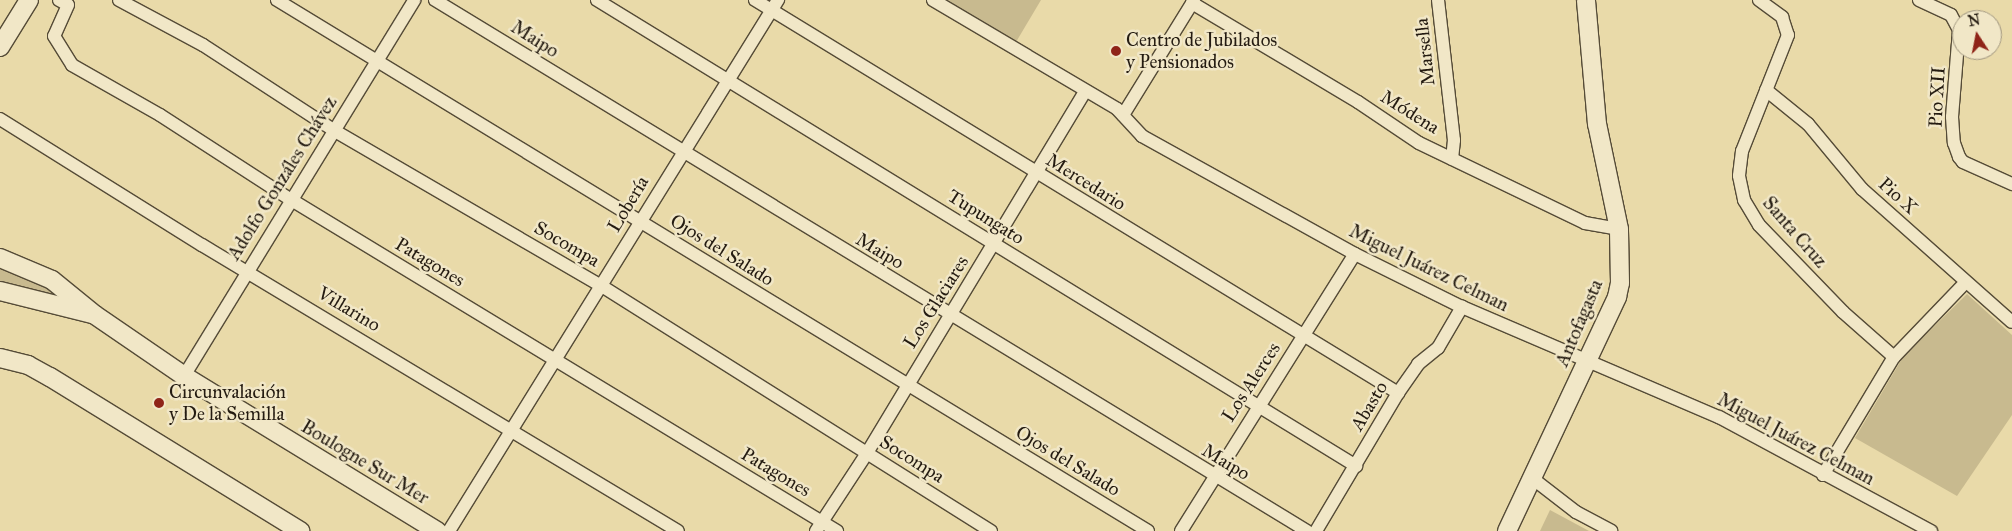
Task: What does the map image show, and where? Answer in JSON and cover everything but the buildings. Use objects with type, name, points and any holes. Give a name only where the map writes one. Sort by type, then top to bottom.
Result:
[{"type":"street","points":[[0,47],[29,0]]},
{"type":"street","name":"Socompa","points":[[119,0],[203,45],[335,131],[600,285],[991,531]]},
{"type":"street","name":"Ojos del Salado","points":[[277,0],[1148,531]]},
{"type":"street","name":"Adolfo Gonzáles Chávez","points":[[184,376],[246,270],[335,131],[376,60],[414,0]]},
{"type":"street","name":"Maipo","points":[[435,0],[1214,477],[1307,531]]},
{"type":"street","name":"Tupungato","points":[[598,0],[1356,466]]},
{"type":"street","name":"Mercedario","points":[[755,0],[775,5],[1036,173],[1302,337],[1398,393]]},
{"type":"street","name":"Miguel Juárez Celman","points":[[933,0],[1123,115],[1142,136],[1355,254],[1462,307],[1586,362],[1718,417],[1823,475],[1931,531]]},
{"type":"street","name":"Marsella","points":[[1438,0],[1454,140],[1452,159]]},
{"type":"street","name":"Antofagasta","points":[[1507,531],[1617,297],[1621,270],[1619,228],[1597,124],[1586,0]]},
{"type":"street","name":"Santa Cruz","points":[[1759,0],[1782,17],[1788,35],[1739,162],[1739,176],[1747,208],[1759,225],[1843,312],[1894,357]]},
{"type":"street","name":"Pio XII","points":[[1919,0],[1951,15],[1958,30],[1952,117],[1954,143],[1959,157],[1963,162],[2012,184]]},
{"type":"street","name":"Patagones","points":[[66,2],[54,36],[72,65],[160,115],[290,199],[556,361],[819,526],[837,531]]},
{"type":"street","points":[[1123,115],[1193,2]]},
{"type":"street","name":"Módena","points":[[1193,2],[1358,102],[1419,143],[1585,222],[1619,228]]},
{"type":"street","name":"Lobería","points":[[449,531],[556,361],[639,221],[775,5]]},
{"type":"street","name":"Pio X","points":[[1766,90],[1808,124],[1862,189],[2012,322]]},
{"type":"street","name":"Los Glaciares","points":[[819,526],[867,453],[906,385],[994,244],[1085,92]]},
{"type":"street","name":"Villarino","points":[[0,119],[678,531]]},
{"type":"street","name":"Los Alerces","points":[[1181,531],[1258,405],[1355,254]]},
{"type":"street","name":"Boulogne Sur Mer","points":[[0,258],[52,280],[95,315],[184,376],[436,531]]},
{"type":"street","points":[[1823,475],[1894,357],[1965,282]]},
{"type":"street","name":"Boulogne Sur Mer","points":[[0,291],[95,315]]},
{"type":"street","name":"Abasto","points":[[1316,531],[1398,393],[1418,364],[1438,348],[1462,307]]},
{"type":"street","points":[[0,358],[28,365],[50,377],[300,531]]},
{"type":"street","points":[[1532,478],[1576,512],[1611,531]]},
{"type":"shaded area","points":[[946,0],[1041,0],[1016,42]]},
{"type":"shaded area","points":[[0,264],[10,266],[80,305],[0,284]]},
{"type":"shaded area","points":[[1967,294],[2012,335],[2012,415],[1957,496],[1855,438],[1903,357]]},
{"type":"shaded area","points":[[1550,510],[1589,531],[1540,531]]},
{"type":"place","name":"Centro de Jubilados y Pensionados","points":[[1116,51]]},
{"type":"place","name":"Circunvalación y De la Semilla","points":[[159,403]]}]
